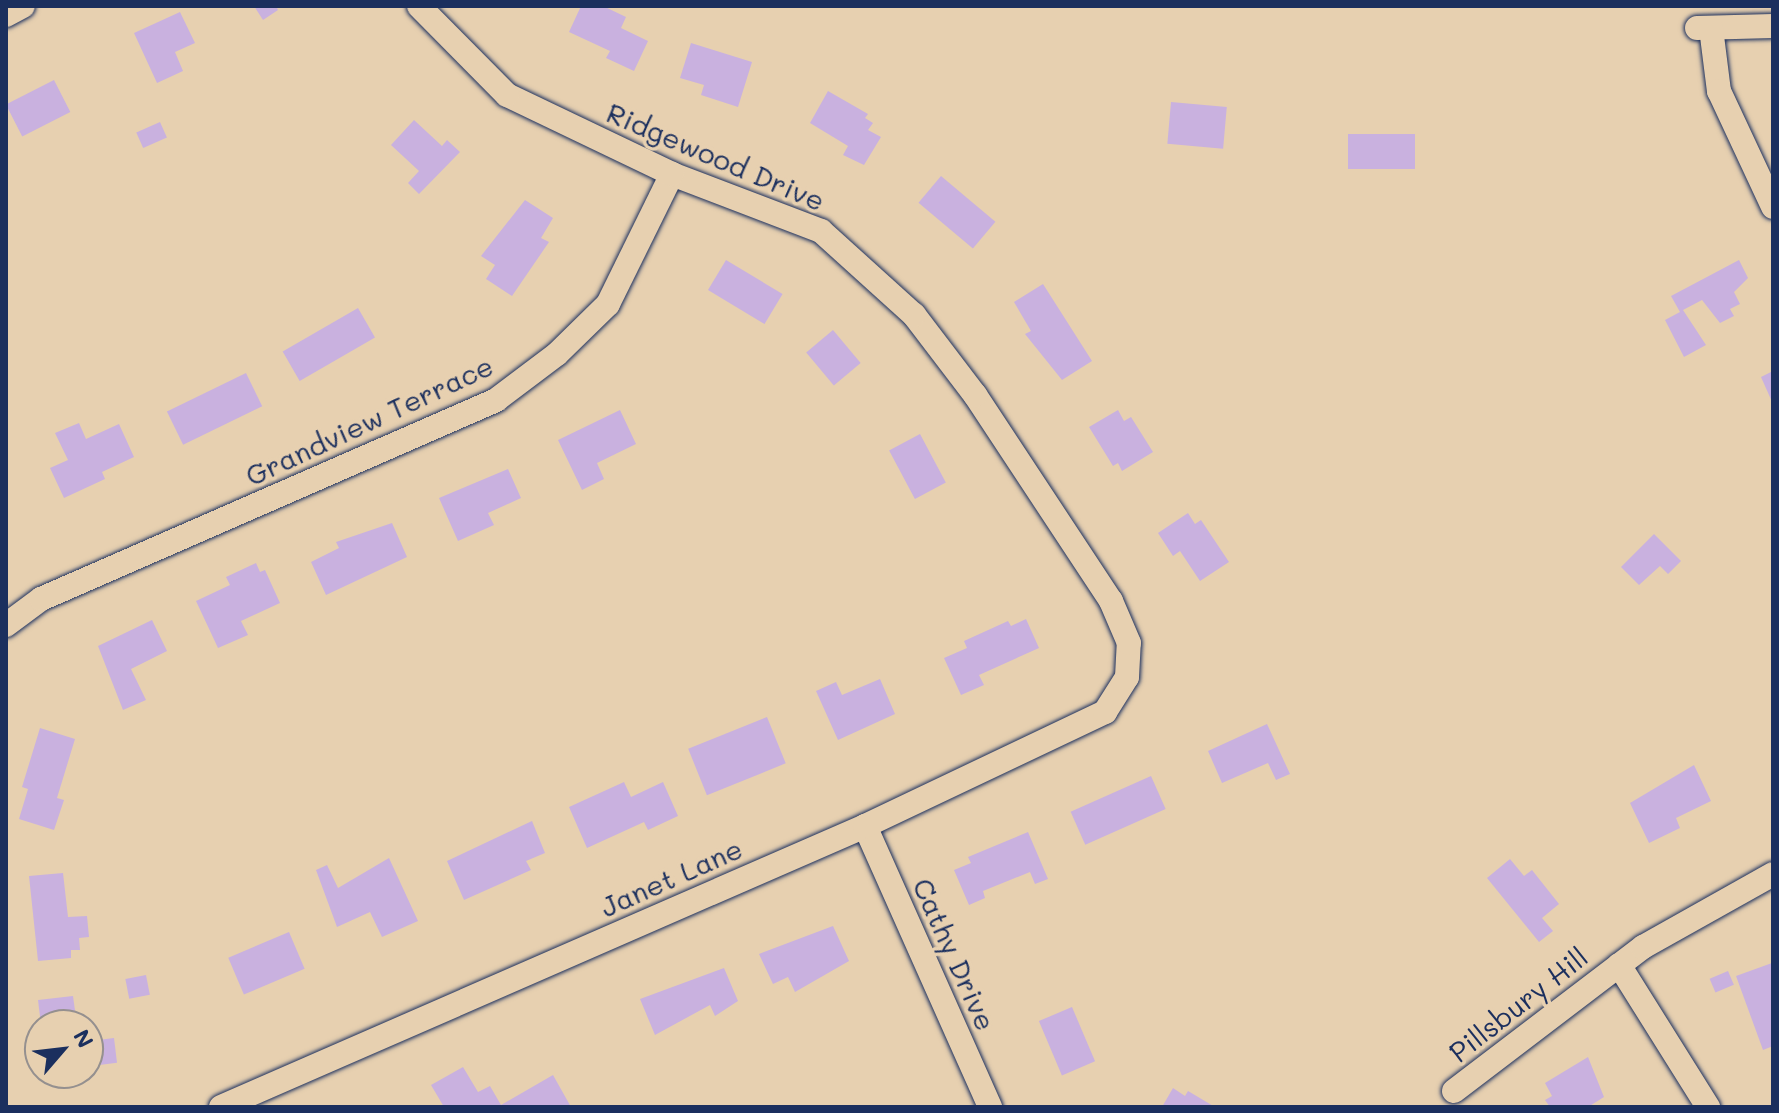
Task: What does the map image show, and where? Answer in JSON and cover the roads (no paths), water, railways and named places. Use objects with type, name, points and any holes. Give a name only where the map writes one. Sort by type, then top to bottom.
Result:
[{"type":"street","points":[[6,15],[23,6]]},
{"type":"street","name":"Ridgewood Drive","points":[[419,6],[507,95],[672,174],[821,231],[914,315],[975,395],[1111,601],[1129,643],[1127,677]]},
{"type":"street","points":[[1773,26],[1704,28],[1719,91],[1773,207]]},
{"type":"street","name":"Grandview Terrace","points":[[6,625],[41,599],[496,400],[557,354],[608,304],[672,174]]},
{"type":"street","name":"Janet Lane","points":[[221,1107],[865,826],[1105,712],[1127,677]]},
{"type":"street","name":"Cathy Drive","points":[[865,826],[990,1107]]},
{"type":"street","name":"Pillsbury Hill","points":[[1454,1091],[1666,932],[1773,874]]},
{"type":"street","name":"Pillsbury Hill","points":[[1619,965],[1708,1107]]}]
